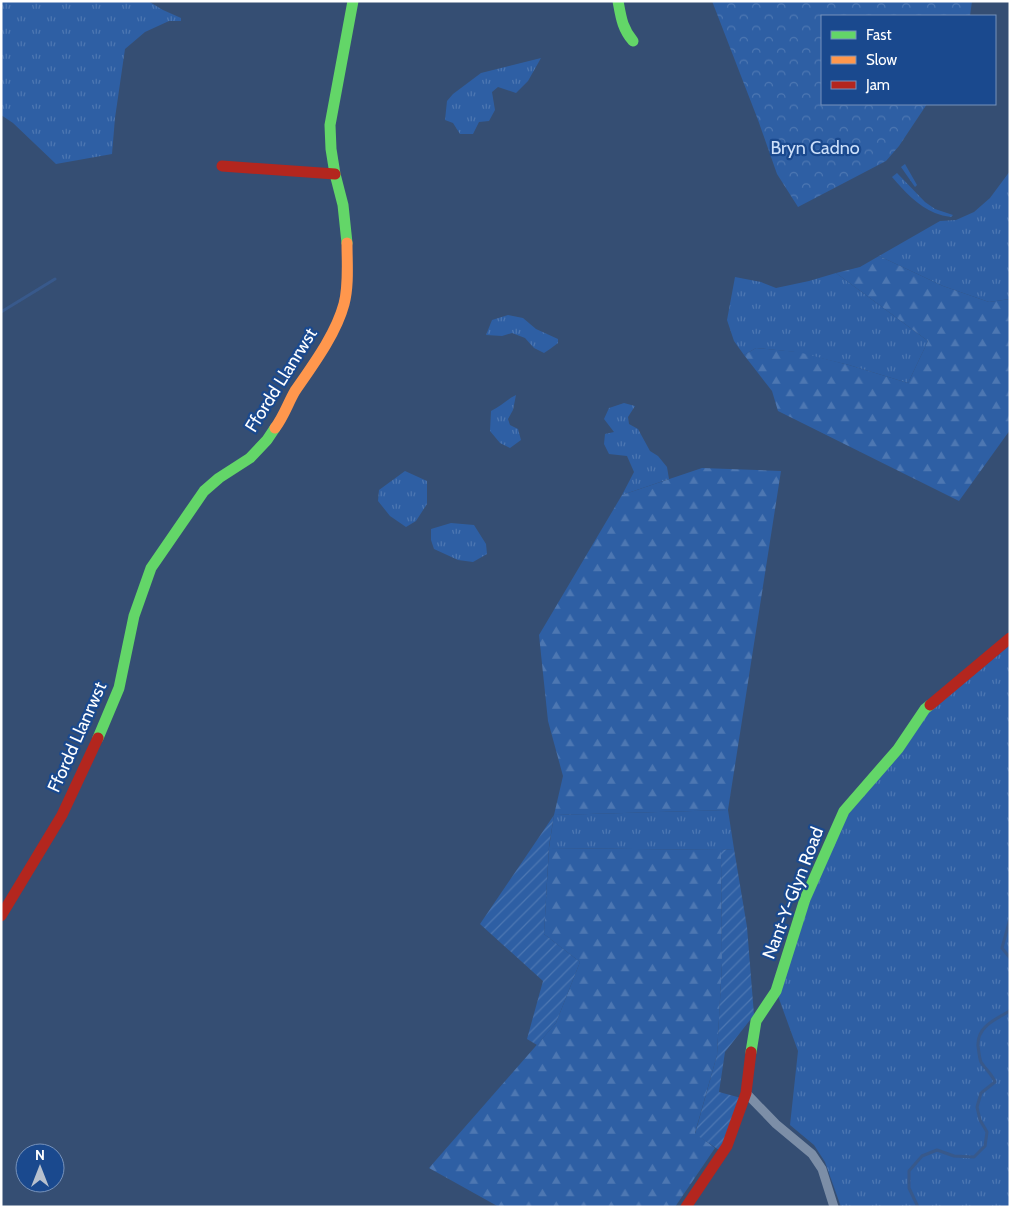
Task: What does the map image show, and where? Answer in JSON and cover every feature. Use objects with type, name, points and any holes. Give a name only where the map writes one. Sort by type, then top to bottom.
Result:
[{"type":"main road","name":"Ffordd Llanrwst","points":[[1,916],[62,815],[102,729],[119,688],[134,616],[151,568],[204,491],[219,478],[250,458],[267,440],[334,329],[344,304],[347,285],[346,228],[331,149],[330,125],[353,1]]},
{"type":"main road","points":[[618,1],[623,26],[633,41]]},
{"type":"main road","points":[[222,166],[335,174]]},
{"type":"main road","name":"Nant-Y-Glyn Road","points":[[686,1207],[727,1146],[746,1093],[756,1021],[776,991],[806,899],[844,811],[898,749],[925,709],[1010,638]]},
{"type":"street","points":[[746,1093],[776,1124],[812,1154],[822,1169],[834,1207]]},
{"type":"green space","points":[[1,1],[148,1],[181,18],[181,21],[169,21],[145,32],[125,49],[112,154],[56,164],[13,123],[1,115]]},
{"type":"green space","name":"Bryn Cadno","points":[[712,1],[972,1],[970,15],[821,15],[821,105],[926,105],[899,146],[886,161],[798,207],[777,174]]},
{"type":"green space","points":[[541,58],[528,81],[516,93],[498,87],[492,92],[495,110],[489,121],[479,122],[473,134],[460,134],[453,123],[445,120],[447,101],[453,94],[481,73]]},
{"type":"green space","points":[[905,164],[917,185],[915,187],[901,167]]},
{"type":"green space","points":[[1010,171],[1010,299],[989,302],[943,286],[879,256],[940,221],[956,220],[974,212],[990,198]]},
{"type":"green space","points":[[897,173],[925,202],[935,209],[953,215],[951,217],[937,214],[917,202],[892,177]]},
{"type":"green space","points":[[879,256],[943,286],[989,302],[1010,299],[1010,430],[959,501],[778,411],[772,391],[744,355],[756,348],[798,352],[908,383],[928,341],[836,273],[860,267]]},
{"type":"green space","points":[[836,273],[928,341],[908,383],[849,365],[795,352],[756,348],[744,355],[734,341],[727,320],[735,277],[761,282],[776,288]]},
{"type":"green space","points":[[508,315],[523,318],[536,329],[558,339],[558,343],[544,353],[534,348],[525,338],[512,333],[502,336],[486,335],[492,320]]},
{"type":"green space","points":[[516,395],[513,410],[508,419],[510,425],[518,429],[521,440],[510,448],[500,443],[490,431],[491,411]]},
{"type":"green space","points":[[624,403],[635,406],[628,417],[629,424],[638,429],[650,451],[658,456],[667,467],[669,479],[622,495],[634,472],[627,456],[609,454],[604,444],[605,434],[614,432],[604,419],[609,408]]},
{"type":"green space","points":[[702,468],[781,471],[728,810],[554,815],[563,776],[548,721],[539,635],[622,495]]},
{"type":"green space","points":[[405,471],[427,481],[427,504],[416,521],[406,527],[390,516],[378,501],[379,490]]},
{"type":"green space","points":[[451,523],[474,525],[486,544],[487,554],[473,562],[458,560],[434,549],[431,540],[431,529]]},
{"type":"green space","points":[[1010,645],[1010,1207],[841,1207],[825,1162],[814,1145],[790,1125],[798,1051],[778,996],[812,895],[846,817],[929,712]]},
{"type":"green space","points":[[728,810],[734,849],[549,848],[554,815]]},
{"type":"green space","points":[[554,815],[549,846],[544,934],[580,962],[556,1023],[537,1045],[527,1039],[543,981],[480,924]]},
{"type":"green space","points":[[549,848],[721,850],[722,963],[717,1055],[695,1133],[715,1148],[675,1207],[499,1207],[429,1168],[556,1023],[580,962],[544,934]]},
{"type":"green space","points":[[734,849],[747,927],[754,1015],[725,1052],[719,1092],[745,1099],[722,1152],[695,1134],[717,1055],[722,963],[721,850]]},
{"type":"waterway","points":[[1,312],[55,279]]},
{"type":"waterway","points":[[1010,919],[1002,948],[1010,958]]},
{"type":"waterway","points":[[918,1207],[909,1188],[909,1171],[922,1156],[937,1150],[954,1156],[974,1157],[985,1146],[987,1132],[980,1120],[977,1107],[981,1093],[995,1082],[981,1062],[978,1039],[987,1025],[1010,1010]]},
{"type":"traffic: fast","points":[[347,243],[343,205],[331,149],[330,125],[353,1]]},
{"type":"traffic: fast","points":[[618,1],[624,27],[633,41]]},
{"type":"traffic: fast","points":[[98,738],[119,688],[134,616],[151,568],[204,491],[219,478],[250,458],[267,440],[275,428]]},
{"type":"traffic: fast","points":[[751,1052],[756,1021],[776,991],[805,899],[844,811],[898,749],[925,709],[930,705]]},
{"type":"traffic: slow","points":[[275,428],[295,391],[336,327],[347,289],[347,243]]},
{"type":"traffic: jam","points":[[222,166],[335,174]]},
{"type":"traffic: jam","points":[[930,705],[1010,638]]},
{"type":"traffic: jam","points":[[1,916],[62,815],[98,738]]},
{"type":"traffic: jam","points":[[686,1207],[727,1146],[746,1093],[751,1052]]}]
